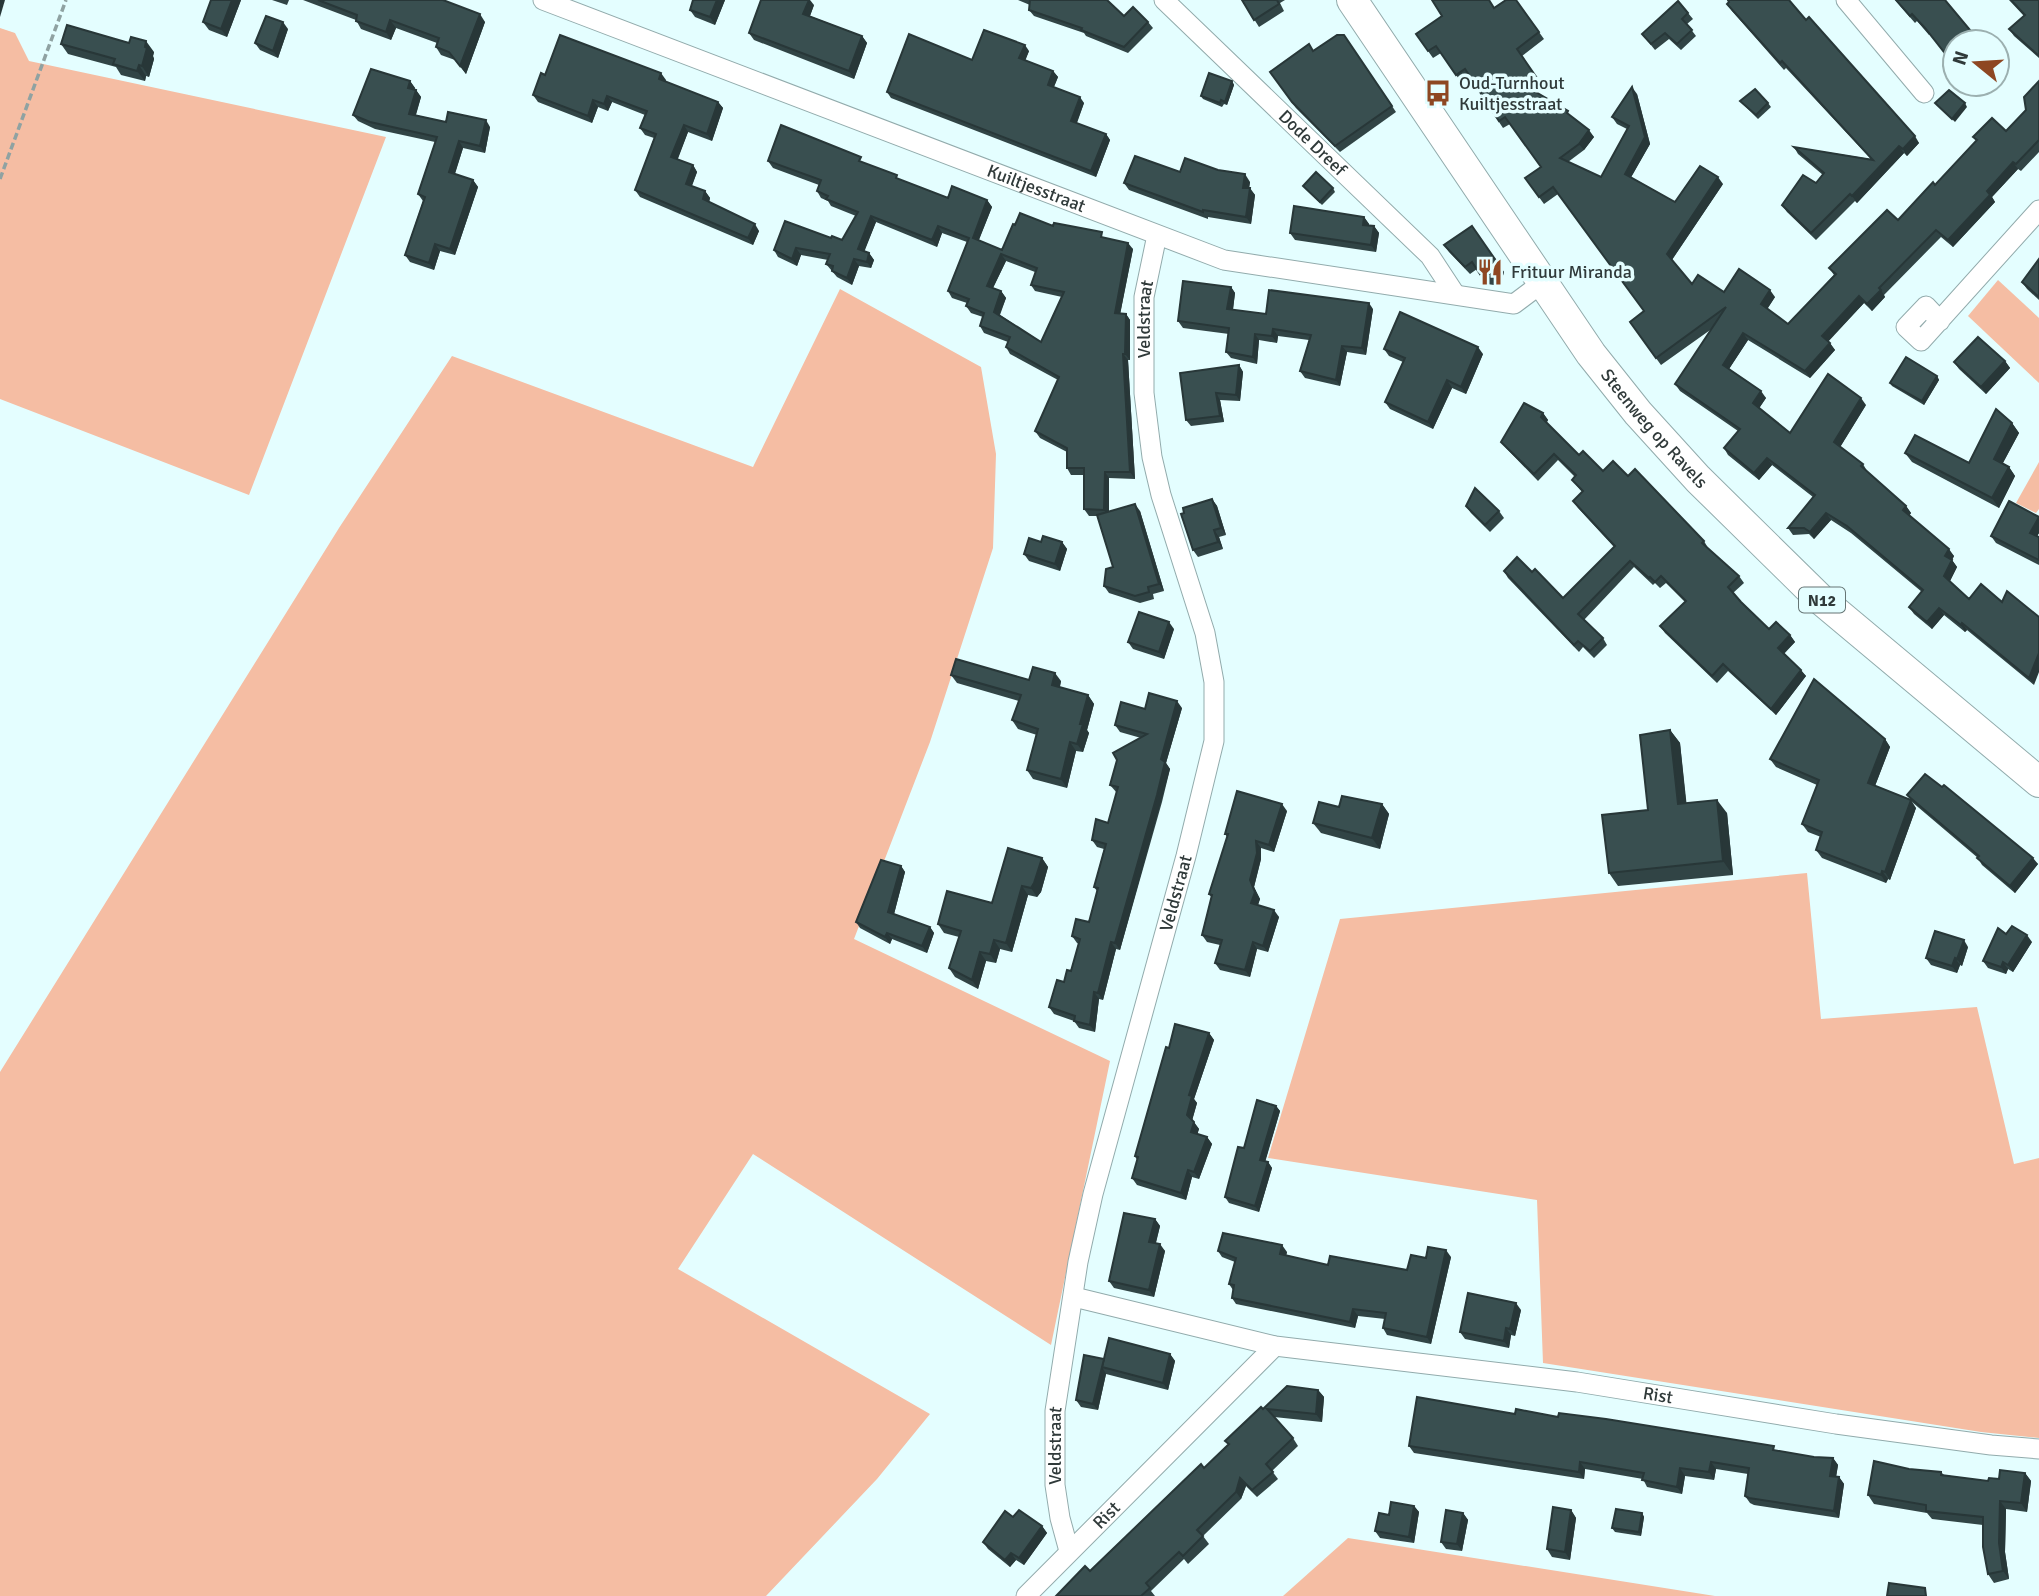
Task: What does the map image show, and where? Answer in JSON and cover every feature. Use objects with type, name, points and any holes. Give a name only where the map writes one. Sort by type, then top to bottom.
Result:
[{"type":"main road","name":"Steenweg op Ravels","points":[[1352,0],[1542,283],[1638,413],[1698,479],[1819,598],[2039,782]]},
{"type":"street","name":"Kuiltjesstraat","points":[[543,0],[1224,260],[1514,303],[1542,283]]},
{"type":"street","name":"Dode Dreef","points":[[1164,0],[1430,256],[1455,294]]},
{"type":"street","points":[[1846,0],[1924,93]]},
{"type":"street","points":[[1940,321],[2039,210]]},
{"type":"street","name":"Veldstraat","points":[[1069,1551],[1055,1485],[1055,1411],[1079,1262],[1093,1195],[1214,741],[1214,682],[1205,633],[1161,495],[1152,457],[1144,393],[1144,297],[1157,235]]},
{"type":"street","name":"Rist","points":[[1074,1297],[1275,1346],[1577,1382],[1836,1424],[1991,1445],[2039,1448]]},
{"type":"street","name":"Rist","points":[[1026,1596],[1275,1346]]},
{"type":"path","points":[[0,179],[66,0]]},
{"type":"shaded area","points":[[0,28],[15,33],[29,61],[386,137],[249,495],[0,399]]},
{"type":"shaded area","points":[[1998,280],[2039,318],[2039,383],[1968,316]]},
{"type":"shaded area","points":[[840,289],[981,367],[996,454],[993,548],[930,742],[854,939],[1110,1061],[1051,1345],[753,1154],[678,1269],[930,1414],[877,1479],[766,1596],[0,1596],[0,1072],[339,528],[452,356],[753,467]]},
{"type":"shaded area","points":[[2039,462],[2039,509],[2036,513],[2016,503]]},
{"type":"shaded area","points":[[1807,873],[1821,1019],[1977,1007],[2014,1164],[2039,1158],[2039,1438],[1981,1432],[1543,1363],[1537,1200],[1268,1158],[1340,919]]},
{"type":"shaded area","points":[[1348,1538],[1715,1596],[1283,1596]]},
{"type":"building","points":[[211,0],[232,0],[221,29],[203,22]]},
{"type":"building","points":[[318,0],[443,0],[480,14],[460,66],[449,52],[436,47],[439,38],[390,20],[386,32],[356,21],[357,15]]},
{"type":"building","points":[[693,0],[717,0],[710,17],[690,10]]},
{"type":"building","points":[[761,0],[809,0],[803,14],[862,36],[849,71],[749,33]]},
{"type":"building","points":[[1030,0],[1107,0],[1124,16],[1133,7],[1148,22],[1124,47],[1081,30],[1082,28],[1029,10]]},
{"type":"building","points":[[1242,0],[1277,0],[1279,4],[1254,20]]},
{"type":"building","points":[[1432,0],[1489,0],[1494,8],[1506,0],[1516,0],[1539,32],[1517,49],[1539,81],[1529,88],[1568,111],[1567,113],[1589,130],[1579,144],[1560,158],[1601,177],[1629,126],[1612,117],[1632,87],[1645,137],[1625,174],[1675,202],[1700,166],[1718,177],[1667,254],[1692,284],[1698,275],[1724,292],[1739,269],[1770,290],[1761,304],[1788,324],[1836,274],[1829,268],[1887,210],[1898,220],[1977,140],[1973,137],[1992,118],[2006,131],[2026,110],[2024,97],[2039,81],[2039,140],[2016,164],[2013,162],[1987,191],[1990,195],[1948,240],[1936,230],[1879,288],[1881,290],[1867,304],[1859,296],[1822,336],[1830,343],[1805,371],[1743,333],[1723,365],[1761,391],[1753,403],[1790,433],[1828,374],[1861,398],[1834,442],[1863,464],[1861,466],[1906,506],[1903,510],[1949,549],[1945,556],[1952,560],[1944,576],[1969,599],[1981,584],[2002,602],[2007,591],[2039,617],[2039,653],[2029,678],[1962,623],[1961,625],[1939,608],[1927,622],[1909,607],[1923,590],[1847,526],[1826,513],[1810,532],[1804,528],[1788,528],[1815,495],[1767,458],[1754,473],[1724,448],[1740,429],[1675,384],[1726,307],[1656,358],[1630,322],[1644,311],[1553,187],[1539,197],[1525,178],[1541,167],[1505,117],[1499,121],[1465,69],[1456,75],[1436,46],[1428,51],[1416,34],[1442,16]]},
{"type":"building","points":[[1728,0],[1789,0],[1806,20],[1809,17],[1915,136],[1903,149],[1899,146],[1852,196],[1850,194],[1811,233],[1782,205],[1803,175],[1816,183],[1824,173],[1794,147],[1873,160],[1782,61],[1780,63],[1727,4]]},
{"type":"building","points":[[1896,0],[1945,0],[1968,28],[1941,28],[1941,48],[1912,14],[1910,16]]},
{"type":"building","points":[[2011,0],[2039,0],[2039,56],[2011,31],[2010,28],[2025,15]]},
{"type":"building","points":[[1678,1],[1688,13],[1682,19],[1692,30],[1677,44],[1665,33],[1651,44],[1642,34]]},
{"type":"building","points":[[266,16],[283,22],[273,51],[255,43]]},
{"type":"building","points":[[67,25],[129,43],[131,37],[146,41],[142,66],[139,65],[137,71],[113,64],[115,59],[61,44]]},
{"type":"building","points":[[984,30],[1025,45],[1019,58],[1053,71],[1048,85],[1080,97],[1071,121],[1106,134],[1091,171],[887,92],[909,34],[972,60]]},
{"type":"building","points":[[560,35],[661,73],[659,79],[718,102],[707,134],[684,125],[671,157],[693,165],[686,184],[705,191],[703,199],[755,224],[748,238],[635,190],[656,134],[640,128],[647,111],[607,96],[604,104],[593,100],[588,116],[533,95],[541,73],[545,75]]},
{"type":"building","points":[[1337,35],[1344,35],[1392,106],[1335,146],[1292,102],[1270,72],[1309,44],[1313,51]]},
{"type":"building","points":[[371,69],[410,81],[408,88],[416,90],[409,114],[446,122],[448,112],[486,120],[480,146],[459,141],[449,172],[473,180],[450,249],[435,244],[429,263],[405,255],[425,197],[418,194],[437,137],[370,122],[353,115]]},
{"type":"building","points":[[1209,73],[1232,81],[1225,102],[1221,100],[1220,103],[1201,96]]},
{"type":"building","points":[[1755,89],[1768,103],[1756,115],[1740,101]]},
{"type":"building","points":[[1941,97],[1959,98],[1965,103],[1952,119],[1935,103]]},
{"type":"building","points":[[781,125],[861,157],[859,161],[948,198],[952,186],[987,200],[973,238],[1002,250],[1020,213],[1053,226],[1054,223],[1102,232],[1101,237],[1128,243],[1115,313],[1126,314],[1123,354],[1130,472],[1105,472],[1104,510],[1084,509],[1084,468],[1067,468],[1067,448],[1035,431],[1059,377],[1006,347],[1010,337],[980,326],[984,313],[966,306],[969,299],[948,291],[969,238],[938,226],[932,240],[871,216],[858,249],[869,253],[867,262],[854,259],[847,278],[832,271],[833,266],[826,264],[830,254],[796,248],[792,259],[774,250],[785,221],[842,240],[858,212],[826,199],[828,196],[817,191],[821,180],[768,161]],"holes":[[[1001,254],[1037,268],[1031,285],[1064,292],[1041,342],[994,312],[1001,291],[987,286]]]},
{"type":"building","points":[[1135,156],[1180,172],[1185,158],[1218,170],[1245,174],[1243,188],[1250,188],[1246,217],[1203,212],[1124,183]]},
{"type":"building","points":[[1316,172],[1333,188],[1320,202],[1303,186]]},
{"type":"building","points":[[1294,206],[1364,217],[1363,225],[1374,226],[1371,245],[1290,233]]},
{"type":"building","points":[[1472,226],[1499,265],[1497,272],[1489,278],[1482,277],[1472,262],[1465,267],[1444,245]]},
{"type":"building","points":[[2039,259],[2039,297],[2022,282]]},
{"type":"building","points":[[1183,281],[1231,287],[1227,309],[1266,314],[1269,290],[1369,303],[1362,348],[1342,346],[1336,380],[1300,371],[1311,335],[1273,329],[1272,336],[1255,334],[1253,357],[1226,352],[1229,328],[1178,321]]},
{"type":"building","points":[[1400,312],[1478,347],[1461,387],[1447,380],[1428,422],[1385,402],[1405,358],[1384,349]]},
{"type":"building","points":[[1978,337],[2005,361],[1981,387],[1954,362]]},
{"type":"building","points":[[1906,357],[1937,376],[1922,401],[1890,383]]},
{"type":"building","points":[[1239,365],[1236,395],[1216,393],[1220,416],[1186,420],[1180,373]]},
{"type":"building","points":[[1524,403],[1543,413],[1541,417],[1579,455],[1583,451],[1603,471],[1613,461],[1628,476],[1635,469],[1704,541],[1702,543],[1739,576],[1728,587],[1741,602],[1769,629],[1776,622],[1790,635],[1778,648],[1801,670],[1771,709],[1723,664],[1712,676],[1660,626],[1686,601],[1661,576],[1655,582],[1630,561],[1578,614],[1603,638],[1590,651],[1578,641],[1574,645],[1504,571],[1517,557],[1532,572],[1535,569],[1563,598],[1615,546],[1573,501],[1583,491],[1572,480],[1576,475],[1554,454],[1534,474],[1501,442]]},
{"type":"building","points":[[1996,409],[2012,423],[1994,459],[2009,467],[1992,498],[1905,453],[1915,435],[1969,463]]},
{"type":"building","points":[[1475,488],[1499,511],[1485,525],[1466,506]]},
{"type":"building","points":[[1212,499],[1221,528],[1214,530],[1218,542],[1193,550],[1181,514],[1184,513],[1183,508]]},
{"type":"building","points":[[2009,501],[2039,517],[2030,533],[2039,537],[2039,560],[1991,536]]},
{"type":"building","points":[[1135,504],[1159,584],[1148,587],[1149,592],[1135,596],[1104,586],[1106,569],[1113,567],[1097,515]]},
{"type":"building","points":[[1043,536],[1062,542],[1055,564],[1024,554],[1029,538],[1041,542]]},
{"type":"building","points":[[1139,612],[1169,622],[1159,652],[1128,642]]},
{"type":"building","points":[[956,659],[1029,680],[1033,667],[1055,673],[1052,685],[1088,695],[1077,744],[1070,742],[1061,779],[1027,770],[1038,729],[1012,720],[1021,695],[951,675]]},
{"type":"building","points":[[1814,679],[1885,739],[1868,783],[1911,800],[1885,872],[1882,871],[1881,875],[1816,850],[1822,832],[1802,824],[1819,780],[1770,759]]},
{"type":"building","points":[[1149,693],[1177,701],[1161,759],[1165,762],[1157,795],[1115,943],[1111,942],[1098,993],[1094,992],[1090,1025],[1074,1021],[1075,1016],[1049,1007],[1057,980],[1064,982],[1067,970],[1071,971],[1080,939],[1072,936],[1076,919],[1089,922],[1098,888],[1094,887],[1106,844],[1092,840],[1096,819],[1108,823],[1118,787],[1110,785],[1117,760],[1113,753],[1147,734],[1115,725],[1121,702],[1145,709]]},
{"type":"building","points":[[1670,730],[1678,804],[1717,800],[1723,861],[1609,873],[1602,815],[1648,810],[1640,735]]},
{"type":"building","points":[[1925,774],[1942,787],[1944,785],[2033,858],[2010,886],[1907,795]]},
{"type":"building","points":[[1237,791],[1282,804],[1269,845],[1256,841],[1257,853],[1250,880],[1255,892],[1251,903],[1274,910],[1263,946],[1253,942],[1245,970],[1215,963],[1222,940],[1202,935],[1212,895],[1209,894],[1228,834],[1225,834]]},
{"type":"building","points":[[1342,796],[1382,804],[1372,838],[1313,823],[1319,802],[1339,807]]},
{"type":"building","points":[[1008,848],[1042,858],[1031,888],[1022,886],[1006,943],[994,940],[990,954],[980,952],[972,980],[949,968],[961,931],[938,924],[947,891],[992,903]]},
{"type":"building","points":[[881,860],[901,866],[888,912],[930,927],[922,946],[887,933],[885,937],[856,922]]},
{"type":"building","points":[[2012,926],[2027,935],[2008,965],[2003,962],[2001,967],[1983,961],[1998,928],[2006,934]]},
{"type":"building","points":[[1935,931],[1964,940],[1952,966],[1926,958]]},
{"type":"building","points":[[1175,1024],[1209,1033],[1189,1095],[1192,1096],[1187,1115],[1194,1122],[1191,1132],[1207,1137],[1194,1172],[1188,1170],[1181,1193],[1132,1178],[1138,1157],[1135,1156]]},
{"type":"building","points":[[1257,1100],[1276,1106],[1260,1160],[1268,1162],[1255,1206],[1225,1197],[1238,1147],[1244,1148]]},
{"type":"building","points":[[1124,1213],[1155,1219],[1149,1242],[1160,1244],[1149,1290],[1109,1281]]},
{"type":"building","points":[[1223,1233],[1282,1245],[1280,1254],[1328,1265],[1330,1256],[1407,1270],[1411,1255],[1426,1258],[1428,1247],[1446,1250],[1427,1337],[1383,1328],[1386,1313],[1353,1309],[1350,1322],[1232,1298],[1234,1285],[1229,1284],[1236,1258],[1218,1251]]},
{"type":"building","points":[[1468,1293],[1516,1303],[1510,1329],[1506,1328],[1504,1341],[1460,1332]]},
{"type":"building","points":[[1109,1338],[1170,1354],[1163,1383],[1102,1367]]},
{"type":"building","points":[[1084,1355],[1104,1359],[1093,1404],[1076,1400]]},
{"type":"building","points":[[1287,1386],[1318,1390],[1316,1414],[1267,1409],[1293,1438],[1266,1464],[1273,1472],[1252,1490],[1240,1478],[1236,1492],[1197,1530],[1203,1536],[1183,1556],[1179,1552],[1146,1583],[1150,1588],[1141,1596],[1056,1596],[1085,1566],[1090,1571],[1201,1464],[1204,1468],[1229,1444],[1225,1441]]},
{"type":"building","points":[[1417,1397],[1515,1414],[1516,1409],[1558,1417],[1559,1413],[1606,1419],[1774,1446],[1773,1450],[1833,1458],[1830,1476],[1839,1477],[1834,1511],[1749,1498],[1745,1496],[1749,1468],[1711,1462],[1709,1472],[1680,1468],[1677,1487],[1642,1480],[1644,1473],[1580,1462],[1579,1472],[1409,1446]]},
{"type":"building","points":[[1874,1461],[1909,1469],[1941,1472],[1941,1475],[1988,1481],[1989,1478],[1999,1479],[2000,1470],[2025,1473],[2021,1503],[2000,1501],[1999,1543],[2003,1571],[1988,1574],[1983,1547],[1983,1517],[1926,1511],[1926,1505],[1868,1495]]},
{"type":"building","points":[[1391,1502],[1414,1506],[1409,1537],[1375,1531],[1379,1513],[1389,1515]]},
{"type":"building","points":[[1553,1507],[1571,1510],[1565,1552],[1547,1549]]},
{"type":"building","points":[[1616,1509],[1642,1513],[1639,1532],[1612,1528]]},
{"type":"building","points":[[1019,1510],[1042,1526],[1019,1558],[1011,1553],[1005,1560],[983,1542],[1005,1511],[1013,1517]]},
{"type":"building","points":[[1446,1510],[1463,1513],[1457,1544],[1441,1542]]},
{"type":"building","points":[[1889,1583],[1925,1588],[1926,1596],[1887,1596]]},
{"type":"place","name":"Oud-Turnhout Kuiltjesstraat","points":[[1438,93]]},
{"type":"place","name":"Frituur Miranda","points":[[1490,272]]}]
